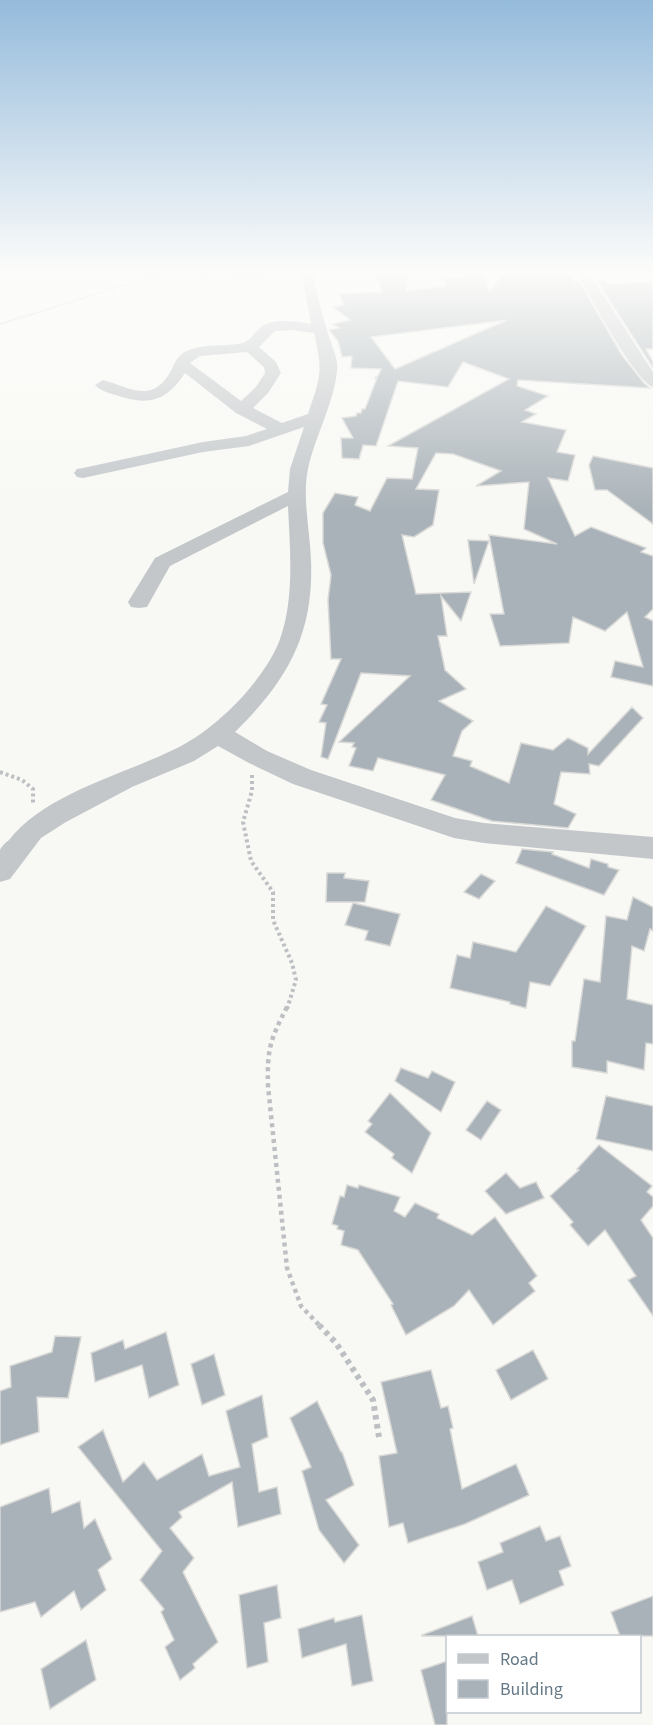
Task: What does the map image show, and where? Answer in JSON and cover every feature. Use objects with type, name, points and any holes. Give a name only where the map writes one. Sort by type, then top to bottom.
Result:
[{"type":"street","points":[[103,385],[131,396],[153,395],[169,387],[182,364],[191,355],[214,352]]},
{"type":"street","points":[[242,409],[262,390],[273,373],[271,366],[255,352]]},
{"type":"street","points":[[0,871],[31,831],[56,815],[123,780],[185,755],[218,734],[247,706],[270,677],[290,642],[298,604],[301,562],[297,495],[299,469],[327,381],[329,363],[326,352]]},
{"type":"street","points":[[631,352],[653,382]]},
{"type":"street","points":[[182,364],[277,432],[303,456]]},
{"type":"street","points":[[83,472],[203,447],[249,441],[315,417]]},
{"type":"street","points":[[139,602],[162,562],[297,495]]},
{"type":"street","points":[[218,734],[302,777],[454,828],[484,833],[653,848]]},
{"type":"path","points":[[248,751],[252,772],[252,791],[243,822],[247,842],[251,861],[273,892],[273,920],[292,963],[296,980],[290,1002],[273,1035],[267,1057],[287,1268],[293,1289],[301,1305],[336,1344],[373,1400],[379,1437]]},
{"type":"path","points":[[0,772],[22,780],[33,789],[31,831]]},
{"type":"building","points":[[341,352],[382,352],[395,369],[435,352],[620,352],[650,388],[518,380],[517,386],[548,396],[525,410],[536,414],[522,422],[566,430],[557,452],[575,455],[568,481],[548,478],[575,536],[591,527],[646,548],[641,552],[653,556],[653,609],[645,617],[653,621],[653,686],[611,677],[615,661],[643,667],[627,612],[605,631],[573,617],[569,643],[500,646],[490,614],[504,614],[489,535],[557,544],[524,529],[529,482],[476,486],[501,471],[453,454],[436,453],[416,489],[439,490],[433,525],[414,537],[402,535],[416,594],[471,592],[461,621],[441,596],[447,636],[438,636],[445,670],[466,689],[439,701],[473,721],[462,731],[453,756],[472,761],[470,766],[509,783],[521,743],[553,750],[568,738],[588,748],[588,754],[632,707],[643,718],[599,766],[589,764],[590,774],[561,772],[554,804],[576,814],[568,828],[492,821],[431,800],[445,775],[378,758],[373,771],[349,766],[356,748],[352,747],[354,743],[339,742],[410,676],[361,673],[328,759],[321,757],[326,723],[319,722],[327,705],[321,704],[341,659],[331,659],[328,600],[331,575],[323,543],[323,513],[335,493],[358,497],[355,505],[370,511],[387,478],[412,479],[418,448],[388,446],[509,379],[463,362],[448,387],[398,381],[376,446],[363,445],[359,459],[342,458],[341,438],[353,438],[342,418],[356,416],[357,413],[361,413],[362,409],[365,409],[377,378],[374,378],[378,376],[381,369],[351,368],[352,356],[342,357]]},
{"type":"building","points":[[642,352],[647,352],[653,362],[653,368]]},
{"type":"building","points":[[593,456],[653,468],[653,524],[607,490],[595,490],[589,465]]},
{"type":"building","points":[[468,540],[489,541],[474,584]]},
{"type":"building","points":[[522,849],[553,852],[552,854],[589,868],[591,859],[619,870],[604,895],[516,863]]},
{"type":"building","points":[[327,873],[345,873],[344,878],[369,881],[365,902],[326,902]]},
{"type":"building","points":[[481,874],[495,881],[479,899],[464,892]]},
{"type":"building","points":[[633,897],[653,907],[653,931],[650,929],[644,951],[632,946],[627,999],[653,1005],[653,1044],[646,1043],[644,1070],[607,1061],[607,1073],[572,1067],[572,1041],[575,1041],[584,979],[600,982],[606,916],[627,920]]},
{"type":"building","points":[[353,903],[400,914],[390,946],[365,940],[368,931],[345,925]]},
{"type":"building","points":[[546,906],[586,926],[550,986],[530,982],[526,1008],[450,988],[457,955],[470,958],[473,942],[516,952]]},
{"type":"building","points":[[401,1068],[428,1078],[432,1071],[455,1082],[441,1112],[395,1081]]},
{"type":"building","points":[[390,1093],[431,1133],[412,1173],[392,1158],[394,1154],[365,1132],[372,1124],[368,1121]]},
{"type":"building","points":[[606,1096],[653,1106],[653,1151],[596,1139]]},
{"type":"building","points":[[487,1101],[501,1110],[481,1140],[466,1130]]},
{"type":"building","points":[[599,1145],[652,1186],[647,1192],[653,1197],[653,1206],[641,1220],[653,1238],[653,1316],[628,1280],[636,1276],[605,1230],[588,1246],[570,1225],[573,1222],[550,1196],[579,1170],[577,1169]]},
{"type":"building","points":[[506,1173],[520,1188],[536,1182],[544,1198],[506,1214],[485,1191]]},
{"type":"building","points":[[347,1185],[358,1188],[359,1185],[400,1197],[394,1211],[405,1217],[415,1203],[439,1214],[437,1218],[472,1235],[495,1217],[537,1276],[529,1283],[535,1291],[493,1325],[469,1290],[454,1306],[406,1335],[391,1305],[393,1304],[358,1250],[341,1245],[344,1231],[332,1224],[340,1196],[344,1197]]},
{"type":"building","points":[[166,1332],[179,1385],[149,1398],[142,1365],[95,1382],[91,1353],[123,1340],[125,1349]]},
{"type":"building","points":[[55,1336],[81,1337],[68,1398],[37,1397],[39,1432],[0,1445],[0,1391],[11,1387],[10,1366],[52,1352]]},
{"type":"building","points":[[533,1350],[548,1379],[511,1400],[496,1370]]},
{"type":"building","points":[[214,1354],[225,1395],[202,1405],[191,1364]]},
{"type":"building","points":[[431,1370],[441,1408],[448,1406],[453,1428],[450,1429],[462,1489],[516,1464],[529,1495],[465,1524],[408,1543],[403,1523],[389,1527],[379,1456],[397,1453],[381,1382]]},
{"type":"building","points":[[262,1395],[268,1437],[252,1444],[259,1492],[277,1487],[281,1514],[238,1527],[232,1482],[179,1512],[182,1517],[170,1528],[194,1558],[183,1572],[218,1642],[193,1664],[195,1668],[180,1680],[165,1647],[174,1640],[161,1612],[164,1609],[140,1580],[162,1551],[78,1447],[103,1430],[123,1482],[144,1462],[157,1480],[202,1454],[209,1476],[240,1467],[226,1411]]},
{"type":"building","points":[[317,1401],[342,1452],[354,1485],[326,1500],[359,1545],[344,1563],[319,1530],[302,1471],[311,1467],[290,1418]]},
{"type":"building","points":[[49,1488],[52,1513],[80,1501],[84,1528],[95,1519],[112,1559],[98,1570],[106,1590],[81,1610],[74,1591],[41,1617],[35,1602],[0,1612],[0,1507]]},
{"type":"building","points":[[540,1526],[546,1541],[560,1536],[571,1566],[559,1571],[564,1585],[520,1604],[512,1580],[487,1590],[478,1562],[503,1552],[500,1543]]},
{"type":"building","points":[[277,1585],[281,1618],[264,1623],[268,1662],[247,1668],[239,1595]]},
{"type":"building","points":[[653,1596],[653,1636],[620,1635],[611,1612]]},
{"type":"building","points":[[362,1615],[373,1681],[352,1686],[346,1644],[302,1658],[298,1629],[334,1618],[335,1622]]},
{"type":"building","points":[[472,1616],[478,1635],[422,1636]]},
{"type":"building","points":[[86,1640],[96,1680],[50,1709],[41,1669]]},
{"type":"building","points":[[446,1661],[447,1725],[435,1725],[421,1670]]}]
